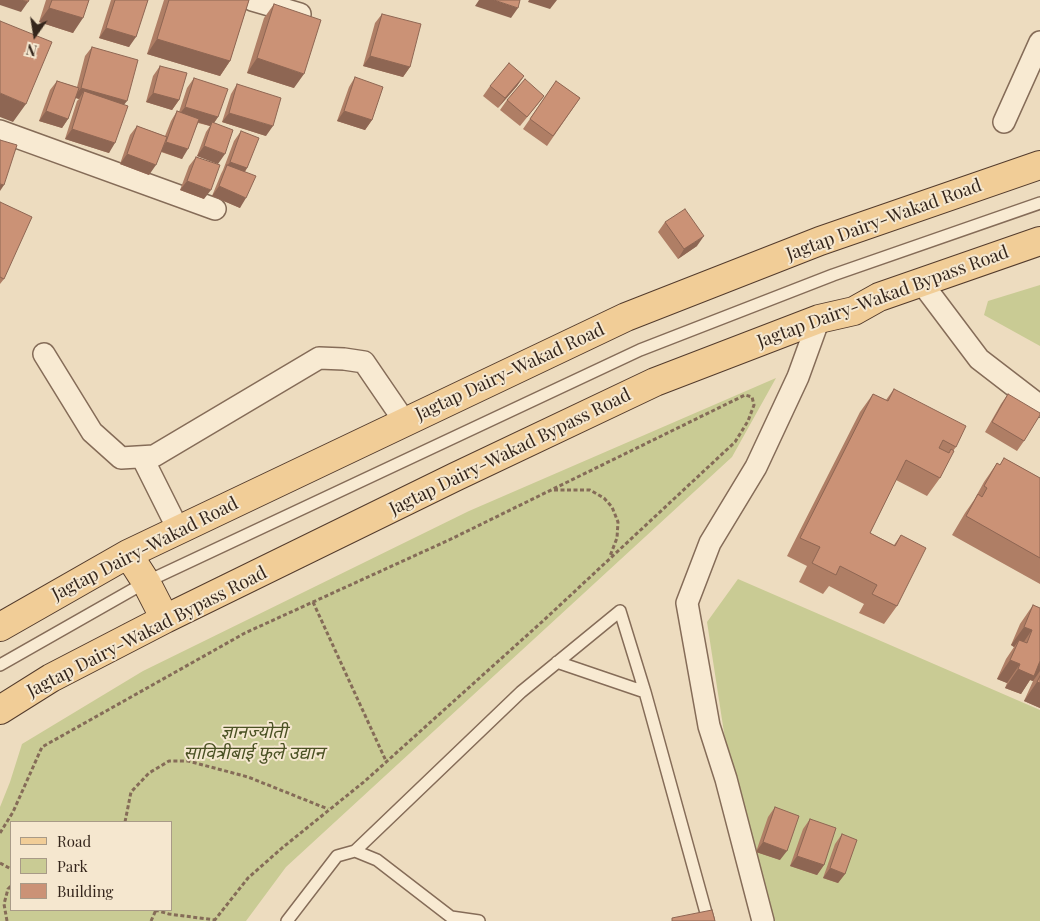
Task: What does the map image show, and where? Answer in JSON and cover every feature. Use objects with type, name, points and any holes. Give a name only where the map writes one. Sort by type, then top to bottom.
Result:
[{"type":"main road","name":"Jagtap Dairy-Wakad Road","points":[[0,627],[128,554],[178,529],[626,316],[820,241],[1040,165]]},
{"type":"main road","name":"Jagtap Dairy-Wakad Bypass Road","points":[[0,710],[51,678],[165,619],[655,382],[819,319],[854,311],[879,297],[1040,241]]},
{"type":"main road","points":[[128,554],[146,582],[165,619]]},
{"type":"street","points":[[252,0],[320,20]]},
{"type":"street","points":[[1004,122],[1040,42]]},
{"type":"street","points":[[0,131],[215,209]]},
{"type":"street","points":[[921,282],[979,359],[1040,406]]},
{"type":"street","points":[[763,921],[726,779],[709,726],[687,603],[710,543],[756,467],[798,377],[819,319]]},
{"type":"street","points":[[44,354],[92,432],[121,458],[154,456],[319,358],[364,362],[404,422]]},
{"type":"street","points":[[142,457],[178,529]]},
{"type":"lane","points":[[0,665],[146,582],[640,350],[833,275],[1040,203]]},
{"type":"lane","points":[[287,921],[337,856],[355,851],[520,692],[620,611],[712,920],[694,920]]},
{"type":"lane","points":[[557,662],[645,692]]},
{"type":"lane","points":[[355,851],[377,860],[452,919],[479,921]]},
{"type":"path","points":[[0,833],[13,812],[42,746],[245,633],[449,540],[745,395],[752,396],[754,405],[735,442],[544,620],[386,761],[248,878],[215,920],[159,911]]},
{"type":"path","points":[[552,490],[590,490],[604,498],[612,507],[618,522],[617,538],[609,559]]},
{"type":"path","points":[[313,602],[386,761]]},
{"type":"path","points":[[124,821],[131,792],[150,773],[169,760],[188,761],[248,777],[329,809]]},
{"type":"path","points":[[7,921],[4,904],[10,887]]},
{"type":"green space","points":[[1040,285],[1040,346],[984,315],[988,301]]},
{"type":"green space","name":"ज्ञानज्योती सावित्रीबाई फुले उद्यान","points":[[776,378],[732,457],[286,867],[246,921],[0,921],[0,807],[22,744],[143,671],[469,511]]},
{"type":"green space","points":[[738,579],[1040,710],[1040,921],[753,921],[707,622]]},
{"type":"building","points":[[52,0],[89,0],[83,18],[49,8]]},
{"type":"building","points":[[115,0],[148,0],[136,37],[106,28]]},
{"type":"building","points":[[169,0],[249,0],[230,61],[157,39]]},
{"type":"building","points":[[494,0],[520,0],[518,8]]},
{"type":"building","points":[[274,4],[321,20],[304,74],[257,58]]},
{"type":"building","points":[[382,14],[421,24],[410,67],[370,56]]},
{"type":"building","points":[[0,21],[52,42],[26,104],[0,93]]},
{"type":"building","points":[[92,47],[138,60],[127,101],[81,88]]},
{"type":"building","points":[[509,63],[524,76],[505,98],[490,86]]},
{"type":"building","points":[[160,66],[187,73],[179,100],[153,93]]},
{"type":"building","points":[[355,77],[383,87],[372,120],[344,111]]},
{"type":"building","points":[[194,78],[228,89],[218,117],[185,107]]},
{"type":"building","points":[[525,79],[544,96],[527,117],[507,100]]},
{"type":"building","points":[[57,81],[79,88],[68,119],[46,111]]},
{"type":"building","points":[[556,81],[580,98],[553,136],[530,119]]},
{"type":"building","points":[[237,84],[281,98],[273,126],[229,113]]},
{"type":"building","points":[[84,91],[128,106],[115,143],[72,129]]},
{"type":"building","points":[[177,111],[199,119],[188,149],[166,142]]},
{"type":"building","points":[[212,122],[233,130],[225,154],[204,146]]},
{"type":"building","points":[[137,126],[167,137],[156,165],[127,154]]},
{"type":"building","points":[[241,131],[259,138],[247,168],[230,162]]},
{"type":"building","points":[[0,140],[17,145],[4,185],[0,184]]},
{"type":"building","points":[[196,157],[220,165],[211,190],[187,181]]},
{"type":"building","points":[[227,165],[256,176],[246,198],[219,186]]},
{"type":"building","points":[[0,202],[32,217],[4,279],[0,277]]},
{"type":"building","points":[[685,209],[704,236],[684,249],[665,222]]},
{"type":"building","points":[[894,389],[966,426],[956,447],[943,440],[939,448],[949,453],[951,449],[954,451],[940,478],[906,460],[870,533],[895,546],[901,535],[926,548],[897,606],[872,594],[877,585],[840,566],[836,575],[812,563],[820,547],[800,538],[873,394],[888,401]]},
{"type":"building","points":[[1008,394],[1040,413],[1024,441],[992,422]]},
{"type":"building","points":[[1004,458],[1040,478],[1040,558],[966,516],[978,494],[982,497],[987,488],[984,486],[997,463],[1000,465]]},
{"type":"building","points":[[1033,605],[1040,608],[1040,661],[1034,676],[1018,669],[1020,664],[1010,660],[1019,640],[1027,643],[1032,630],[1024,627]]},
{"type":"building","points":[[775,807],[799,816],[787,851],[763,842]]},
{"type":"building","points":[[810,819],[836,828],[824,865],[797,856]]},
{"type":"building","points":[[842,834],[857,840],[845,874],[830,868]]},
{"type":"building","points":[[712,910],[715,921],[672,921],[672,918]]}]
